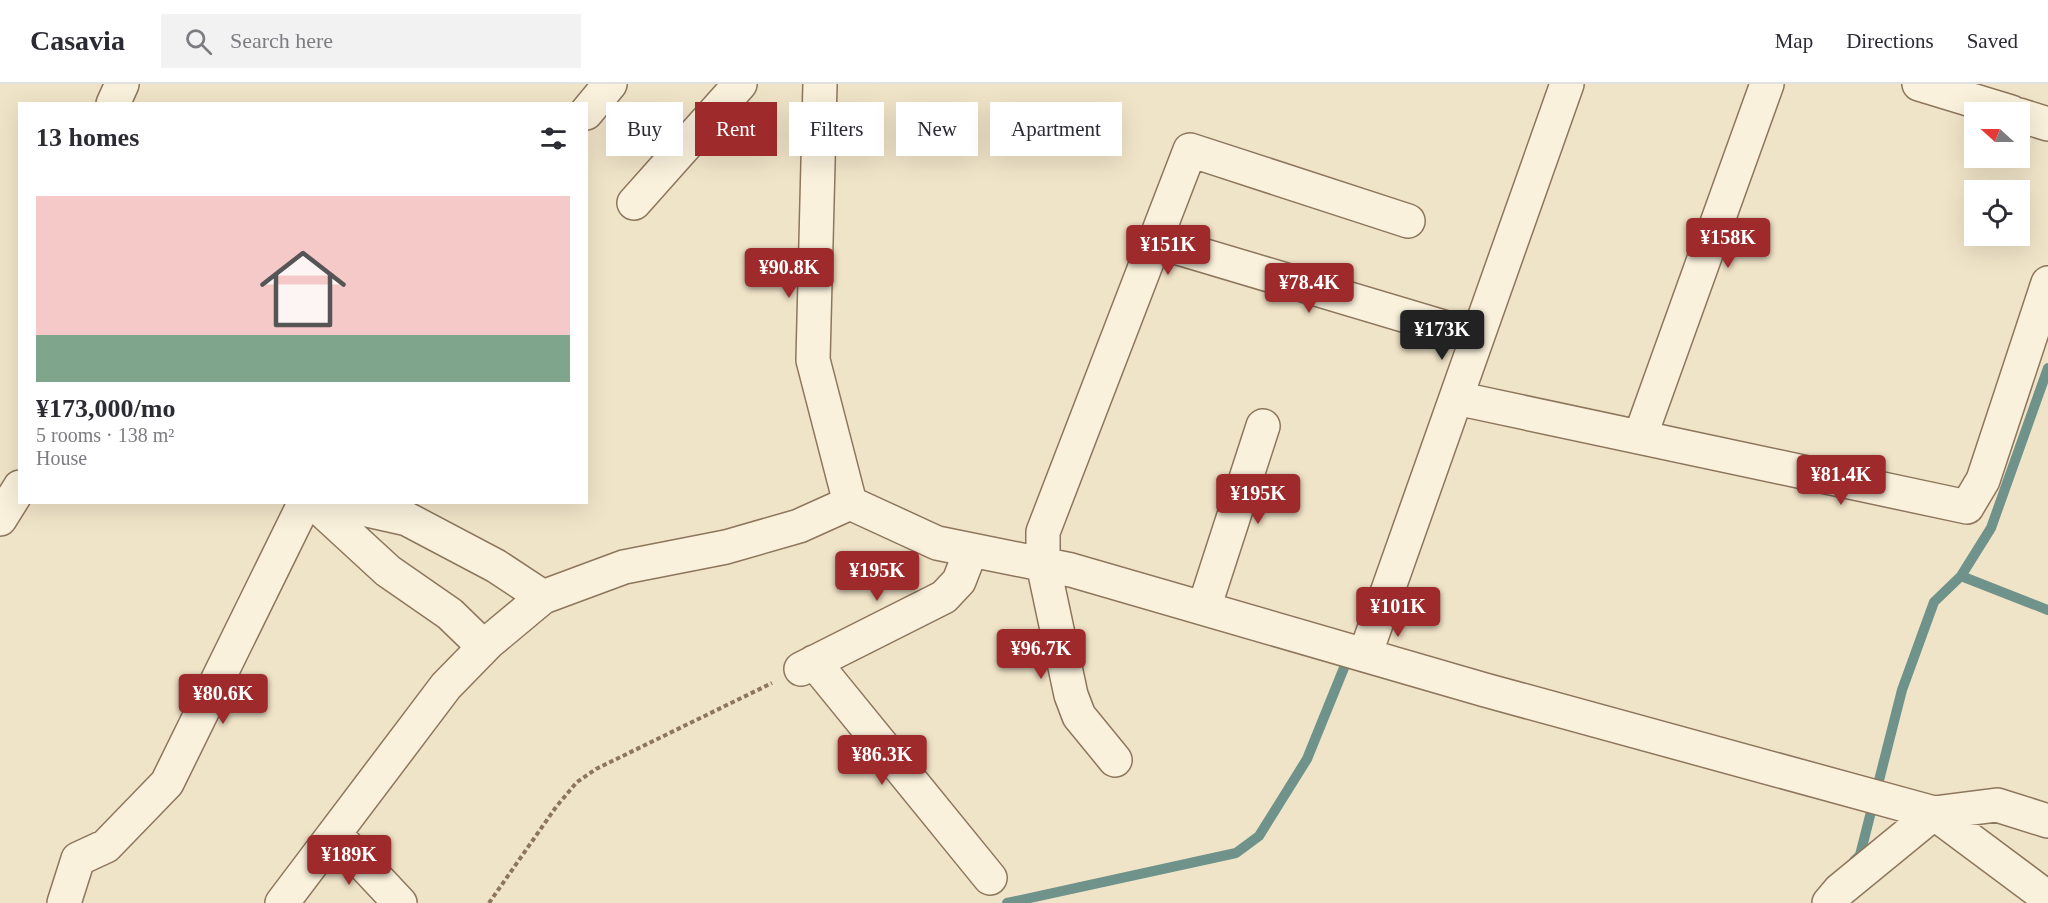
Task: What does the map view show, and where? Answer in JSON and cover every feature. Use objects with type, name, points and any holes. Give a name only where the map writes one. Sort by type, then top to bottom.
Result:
[{"type":"street","points":[[113,102],[122,84]]},
{"type":"street","points":[[588,111],[610,84]]},
{"type":"street","points":[[634,203],[740,84]]},
{"type":"street","points":[[820,84],[813,360],[850,503]]},
{"type":"street","points":[[1365,655],[1567,84]]},
{"type":"street","points":[[1641,437],[1767,84]]},
{"type":"street","points":[[1919,84],[1978,102]]},
{"type":"street","points":[[2030,118],[2048,124]]},
{"type":"street","points":[[1115,760],[1079,716],[1071,695],[1043,564],[1043,532],[1190,150],[1408,221]]},
{"type":"street","points":[[1155,241],[1477,337]]},
{"type":"street","points":[[1456,398],[1967,507],[1983,480],[2048,283]]},
{"type":"street","points":[[1204,608],[1263,426]]},
{"type":"street","points":[[0,519],[18,490]]},
{"type":"street","points":[[282,903],[446,686],[484,647],[543,597],[624,567],[726,547],[799,526],[850,503],[937,543],[1071,570],[1485,690],[1934,813],[2048,898]]},
{"type":"street","points":[[64,903],[78,859],[106,846],[166,783],[304,504]]},
{"type":"street","points":[[315,504],[388,571],[450,614],[484,647]]},
{"type":"street","points":[[340,504],[407,519],[496,566],[543,597]]},
{"type":"street","points":[[971,550],[959,581],[944,597],[808,666],[990,878]]},
{"type":"street","points":[[1829,903],[1840,891],[1934,813],[1997,805],[2048,820]]},
{"type":"street","points":[[335,834],[400,903]]},
{"type":"path","points":[[489,903],[556,807],[577,782],[596,769],[808,666]]},
{"type":"waterway","points":[[1854,861],[1860,855],[1902,690],[1934,602],[1961,576],[1991,528],[2048,368]]},
{"type":"waterway","points":[[1961,576],[2048,610]]},
{"type":"waterway","points":[[1007,903],[1236,853],[1259,836],[1307,759],[1350,653]]}]
